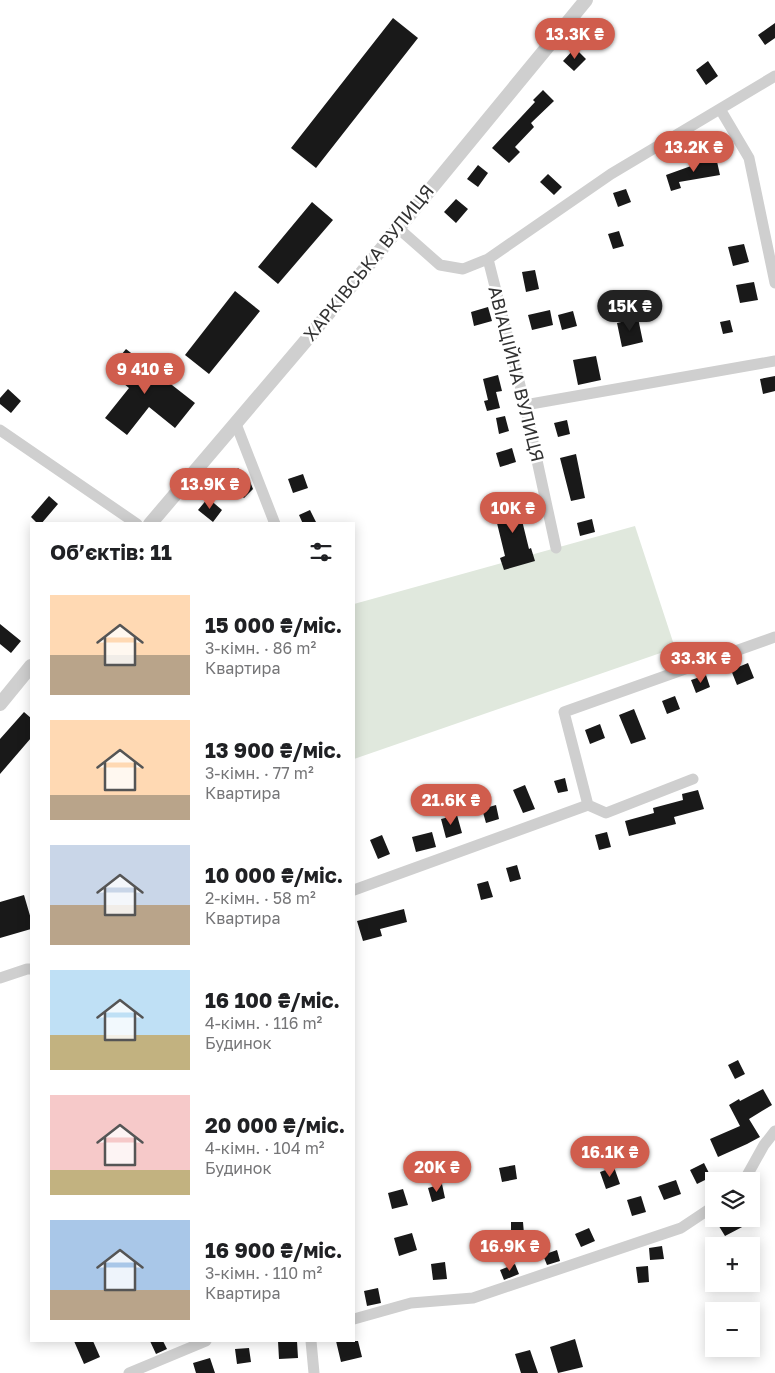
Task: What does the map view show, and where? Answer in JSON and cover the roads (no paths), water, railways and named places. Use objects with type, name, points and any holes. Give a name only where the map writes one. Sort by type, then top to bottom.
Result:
[{"type":"street","name":"ХАРКІВСЬКА ВУЛИЦЯ","points":[[152,522],[236,424],[586,0]]},
{"type":"street","points":[[398,228],[440,265],[463,269],[488,259],[611,174],[775,76]]},
{"type":"street","points":[[720,109],[749,158],[775,283]]},
{"type":"street","name":"АВІАЦІЙНА ВУЛИЦЯ","points":[[488,259],[526,405],[556,548]]},
{"type":"street","points":[[526,405],[775,361]]},
{"type":"street","points":[[236,424],[274,522]]},
{"type":"street","points":[[0,430],[134,522]]},
{"type":"street","points":[[588,805],[564,712],[775,637]]},
{"type":"street","points":[[0,704],[30,667]]},
{"type":"street","points":[[355,890],[588,805],[606,813],[693,779]]},
{"type":"street","points":[[0,978],[30,969]]},
{"type":"street","points":[[749,1172],[764,1145],[775,1131]]},
{"type":"street","points":[[355,1319],[411,1303],[473,1298],[681,1228],[705,1212]]},
{"type":"street","points":[[128,1373],[204,1342]]},
{"type":"street","points":[[311,1342],[314,1373]]}]
